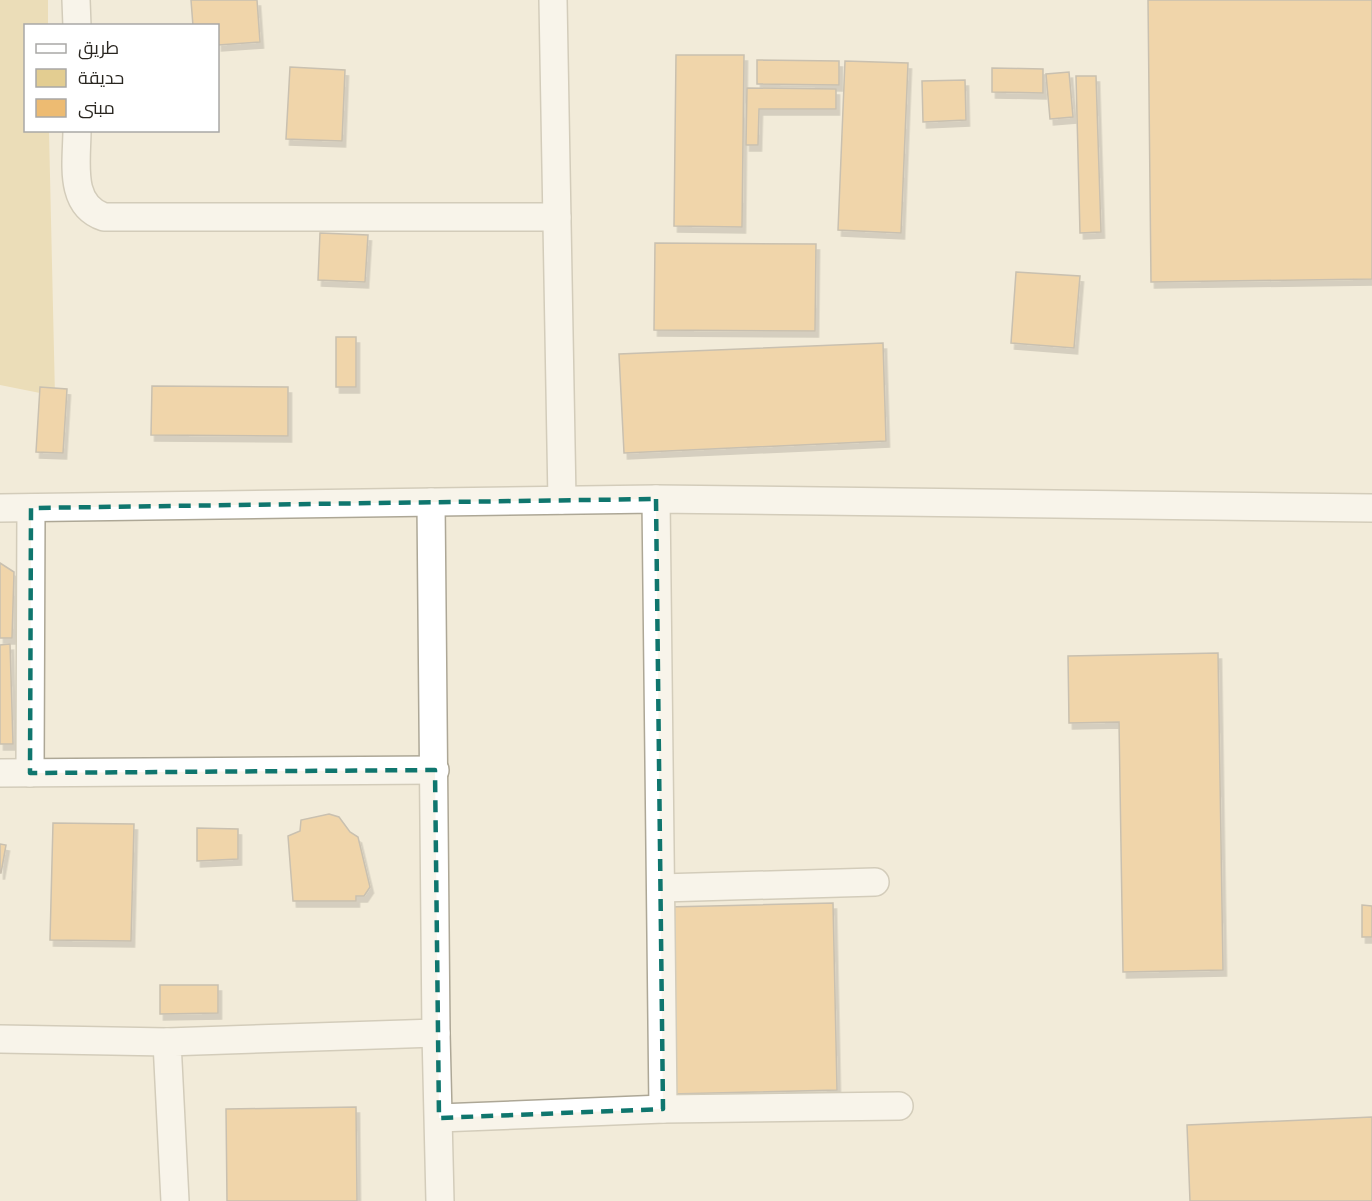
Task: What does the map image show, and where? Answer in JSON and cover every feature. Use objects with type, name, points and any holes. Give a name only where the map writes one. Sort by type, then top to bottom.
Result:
[{"type":"street","points":[[76,0],[76,24]]},
{"type":"street","points":[[553,0],[562,500]]},
{"type":"street","points":[[77,132],[79,194],[90,210],[104,217],[557,217]]},
{"type":"street","points":[[656,499],[663,1109]]},
{"type":"street","points":[[0,508],[656,499],[1372,508]]},
{"type":"street","points":[[431,502],[436,1033],[440,1201]]},
{"type":"street","points":[[30,773],[32,508]]},
{"type":"street","points":[[0,773],[435,770]]},
{"type":"street","points":[[661,888],[875,882]]},
{"type":"street","points":[[0,1039],[167,1042],[436,1033]]},
{"type":"street","points":[[167,1042],[175,1201]]},
{"type":"street","points":[[439,1118],[663,1109],[899,1106]]},
{"type":"highlighted area","points":[[656,499],[663,1109],[439,1118],[435,770],[30,773],[31,508]]},
{"type":"green space","points":[[0,0],[48,0],[48,24],[24,24],[24,132],[49,132],[55,396],[0,385]]},
{"type":"building","points":[[191,0],[257,0],[260,42],[219,45],[219,24],[193,24]]},
{"type":"building","points":[[1148,0],[1372,0],[1372,279],[1151,282]]},
{"type":"building","points":[[676,55],[744,55],[742,227],[674,226]]},
{"type":"building","points":[[757,60],[839,61],[839,85],[757,84]]},
{"type":"building","points":[[845,61],[908,63],[901,233],[838,230]]},
{"type":"building","points":[[290,67],[345,70],[342,141],[286,139]]},
{"type":"building","points":[[992,68],[1043,69],[1043,93],[992,92]]},
{"type":"building","points":[[1069,72],[1073,117],[1050,119],[1046,74]]},
{"type":"building","points":[[1076,76],[1096,76],[1101,232],[1080,233]]},
{"type":"building","points":[[965,80],[966,120],[923,122],[922,81]]},
{"type":"building","points":[[747,88],[836,89],[836,109],[759,109],[758,145],[746,145]]},
{"type":"building","points":[[320,233],[368,235],[365,282],[318,280]]},
{"type":"building","points":[[655,243],[816,244],[815,331],[654,330]]},
{"type":"building","points":[[1016,272],[1080,276],[1074,348],[1011,343]]},
{"type":"building","points":[[336,337],[356,337],[356,387],[336,387]]},
{"type":"building","points":[[883,343],[886,441],[624,453],[619,354]]},
{"type":"building","points":[[152,386],[288,387],[288,436],[151,435]]},
{"type":"building","points":[[40,387],[67,389],[63,453],[36,452]]},
{"type":"building","points":[[0,563],[14,572],[12,638],[0,638]]},
{"type":"building","points":[[10,644],[13,744],[0,744],[0,645]]},
{"type":"building","points":[[1218,653],[1223,970],[1123,972],[1119,722],[1069,723],[1068,656]]},
{"type":"building","points":[[329,814],[339,817],[350,832],[358,837],[370,887],[364,896],[356,896],[356,901],[293,901],[288,836],[300,831],[301,820]]},
{"type":"building","points":[[53,823],[134,824],[131,941],[50,940]]},
{"type":"building","points":[[197,828],[238,829],[238,859],[197,861]]},
{"type":"building","points":[[0,844],[6,845],[1,873],[0,873]]},
{"type":"building","points":[[833,903],[837,1090],[671,1094],[667,907]]},
{"type":"building","points":[[1362,905],[1372,906],[1372,937],[1362,937]]},
{"type":"building","points":[[160,985],[218,985],[218,1013],[160,1014]]},
{"type":"building","points":[[356,1107],[357,1201],[227,1201],[226,1109]]},
{"type":"building","points":[[1372,1117],[1372,1201],[1190,1201],[1187,1125]]}]
